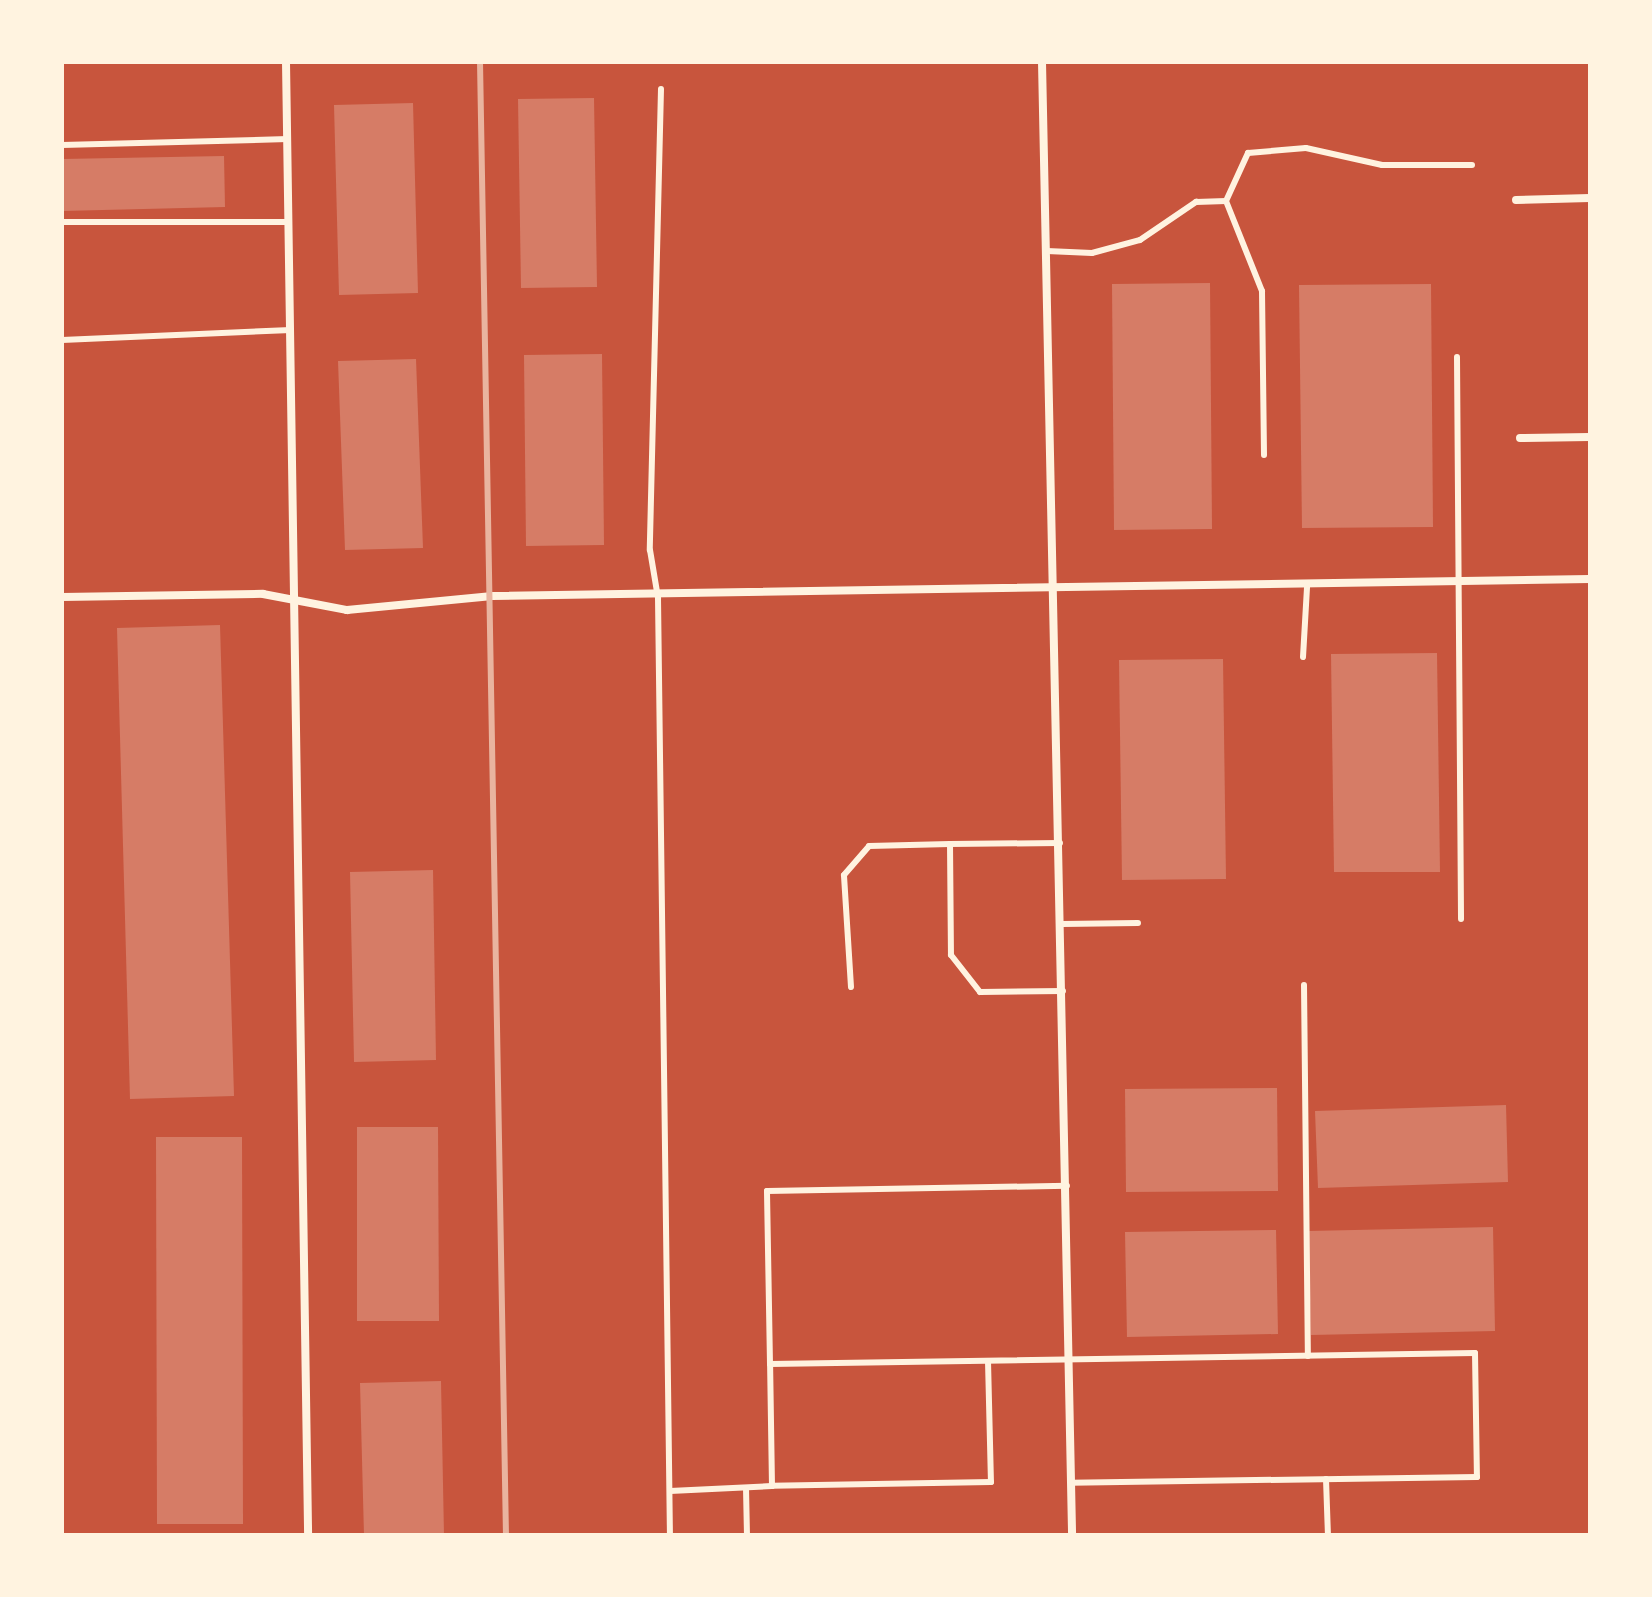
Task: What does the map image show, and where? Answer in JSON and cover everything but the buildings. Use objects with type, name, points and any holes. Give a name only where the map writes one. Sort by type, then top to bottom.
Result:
[{"type":"street","points":[[286,62],[308,1535]]},
{"type":"street","points":[[1042,62],[1056,592],[1072,1535]]},
{"type":"street","points":[[1516,200],[1590,198]]},
{"type":"street","points":[[1520,438],[1590,437]]},
{"type":"street","points":[[62,597],[263,594],[347,610],[492,596],[658,598],[1056,592],[1590,579]]},
{"type":"lane","points":[[661,89],[650,550],[658,598],[670,1535]]},
{"type":"lane","points":[[62,145],[288,139]]},
{"type":"lane","points":[[1264,455],[1262,291],[1226,201],[1248,153],[1306,148],[1382,165],[1472,165]]},
{"type":"lane","points":[[1047,251],[1092,253],[1128,243],[1196,202],[1226,201]]},
{"type":"lane","points":[[62,222],[289,222]]},
{"type":"lane","points":[[62,340],[291,330]]},
{"type":"lane","points":[[1457,357],[1462,583],[1461,919]]},
{"type":"lane","points":[[1303,657],[1307,587]]},
{"type":"lane","points":[[851,987],[844,875],[869,846],[1060,843]]},
{"type":"lane","points":[[950,844],[951,955],[980,992],[1063,991]]},
{"type":"lane","points":[[1062,924],[1138,923]]},
{"type":"lane","points":[[1304,985],[1308,1356]]},
{"type":"lane","points":[[772,1486],[767,1191],[1067,1186]]},
{"type":"lane","points":[[770,1364],[1475,1353],[1477,1477],[1071,1483]]},
{"type":"lane","points":[[670,1491],[991,1482],[988,1361]]},
{"type":"lane","points":[[1326,1479],[1328,1535]]},
{"type":"lane","points":[[746,1488],[747,1535]]},
{"type":"railway","points":[[480,62],[506,1535]]}]
